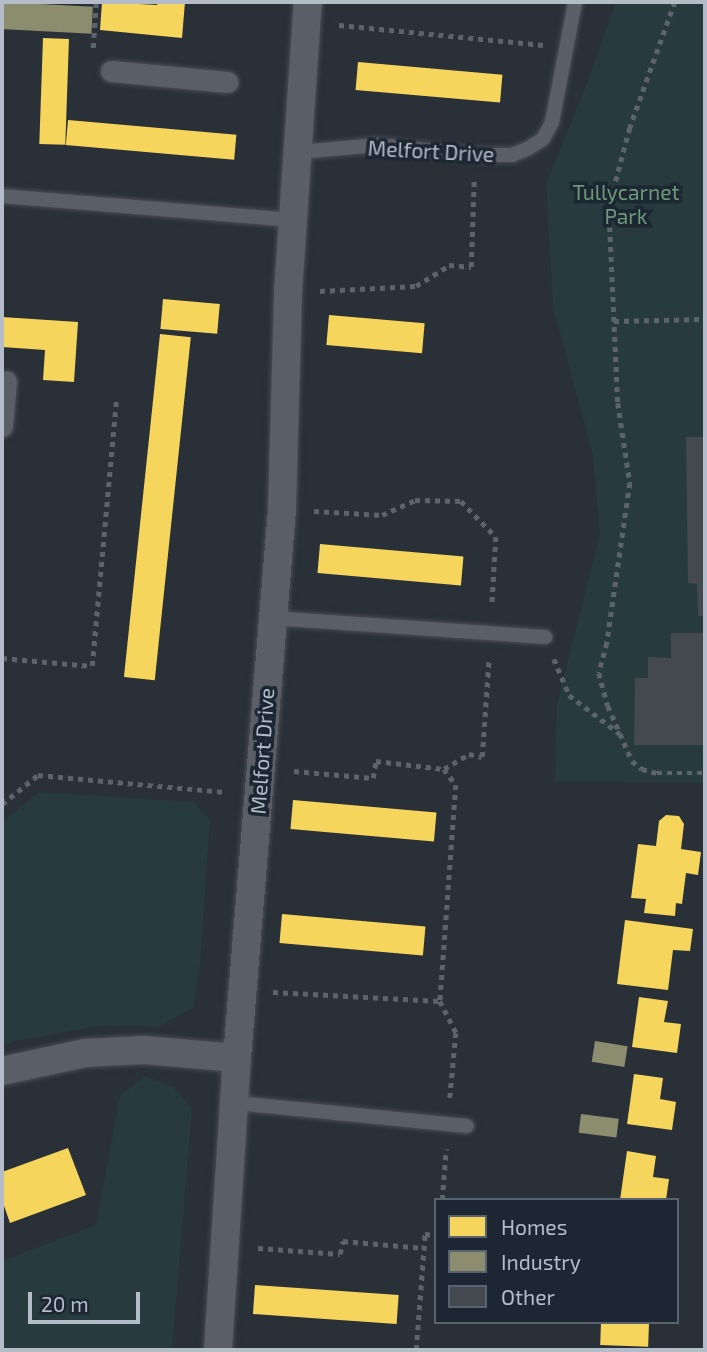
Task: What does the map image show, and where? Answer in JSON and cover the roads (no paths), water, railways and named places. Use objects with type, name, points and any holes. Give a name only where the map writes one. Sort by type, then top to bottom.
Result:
[{"type":"street","name":"Melfort Drive","points":[[218,1350],[237,1058],[282,509],[288,292],[295,220],[307,12]]},
{"type":"street","points":[[111,71],[228,82]]},
{"type":"street","points":[[2,426],[6,381]]},
{"type":"street","points":[[2,1071],[85,1053],[144,1050],[237,1058]]},
{"type":"lane","name":"Melfort Drive","points":[[299,152],[378,145],[475,155],[512,155],[544,139],[552,121],[575,2]]},
{"type":"lane","points":[[2,197],[295,220]]},
{"type":"lane","points":[[272,618],[545,638]]},
{"type":"lane","points":[[236,1103],[467,1126]]},
{"type":"park label","name":"Tullycarnet Park","points":[[626,204]]}]
